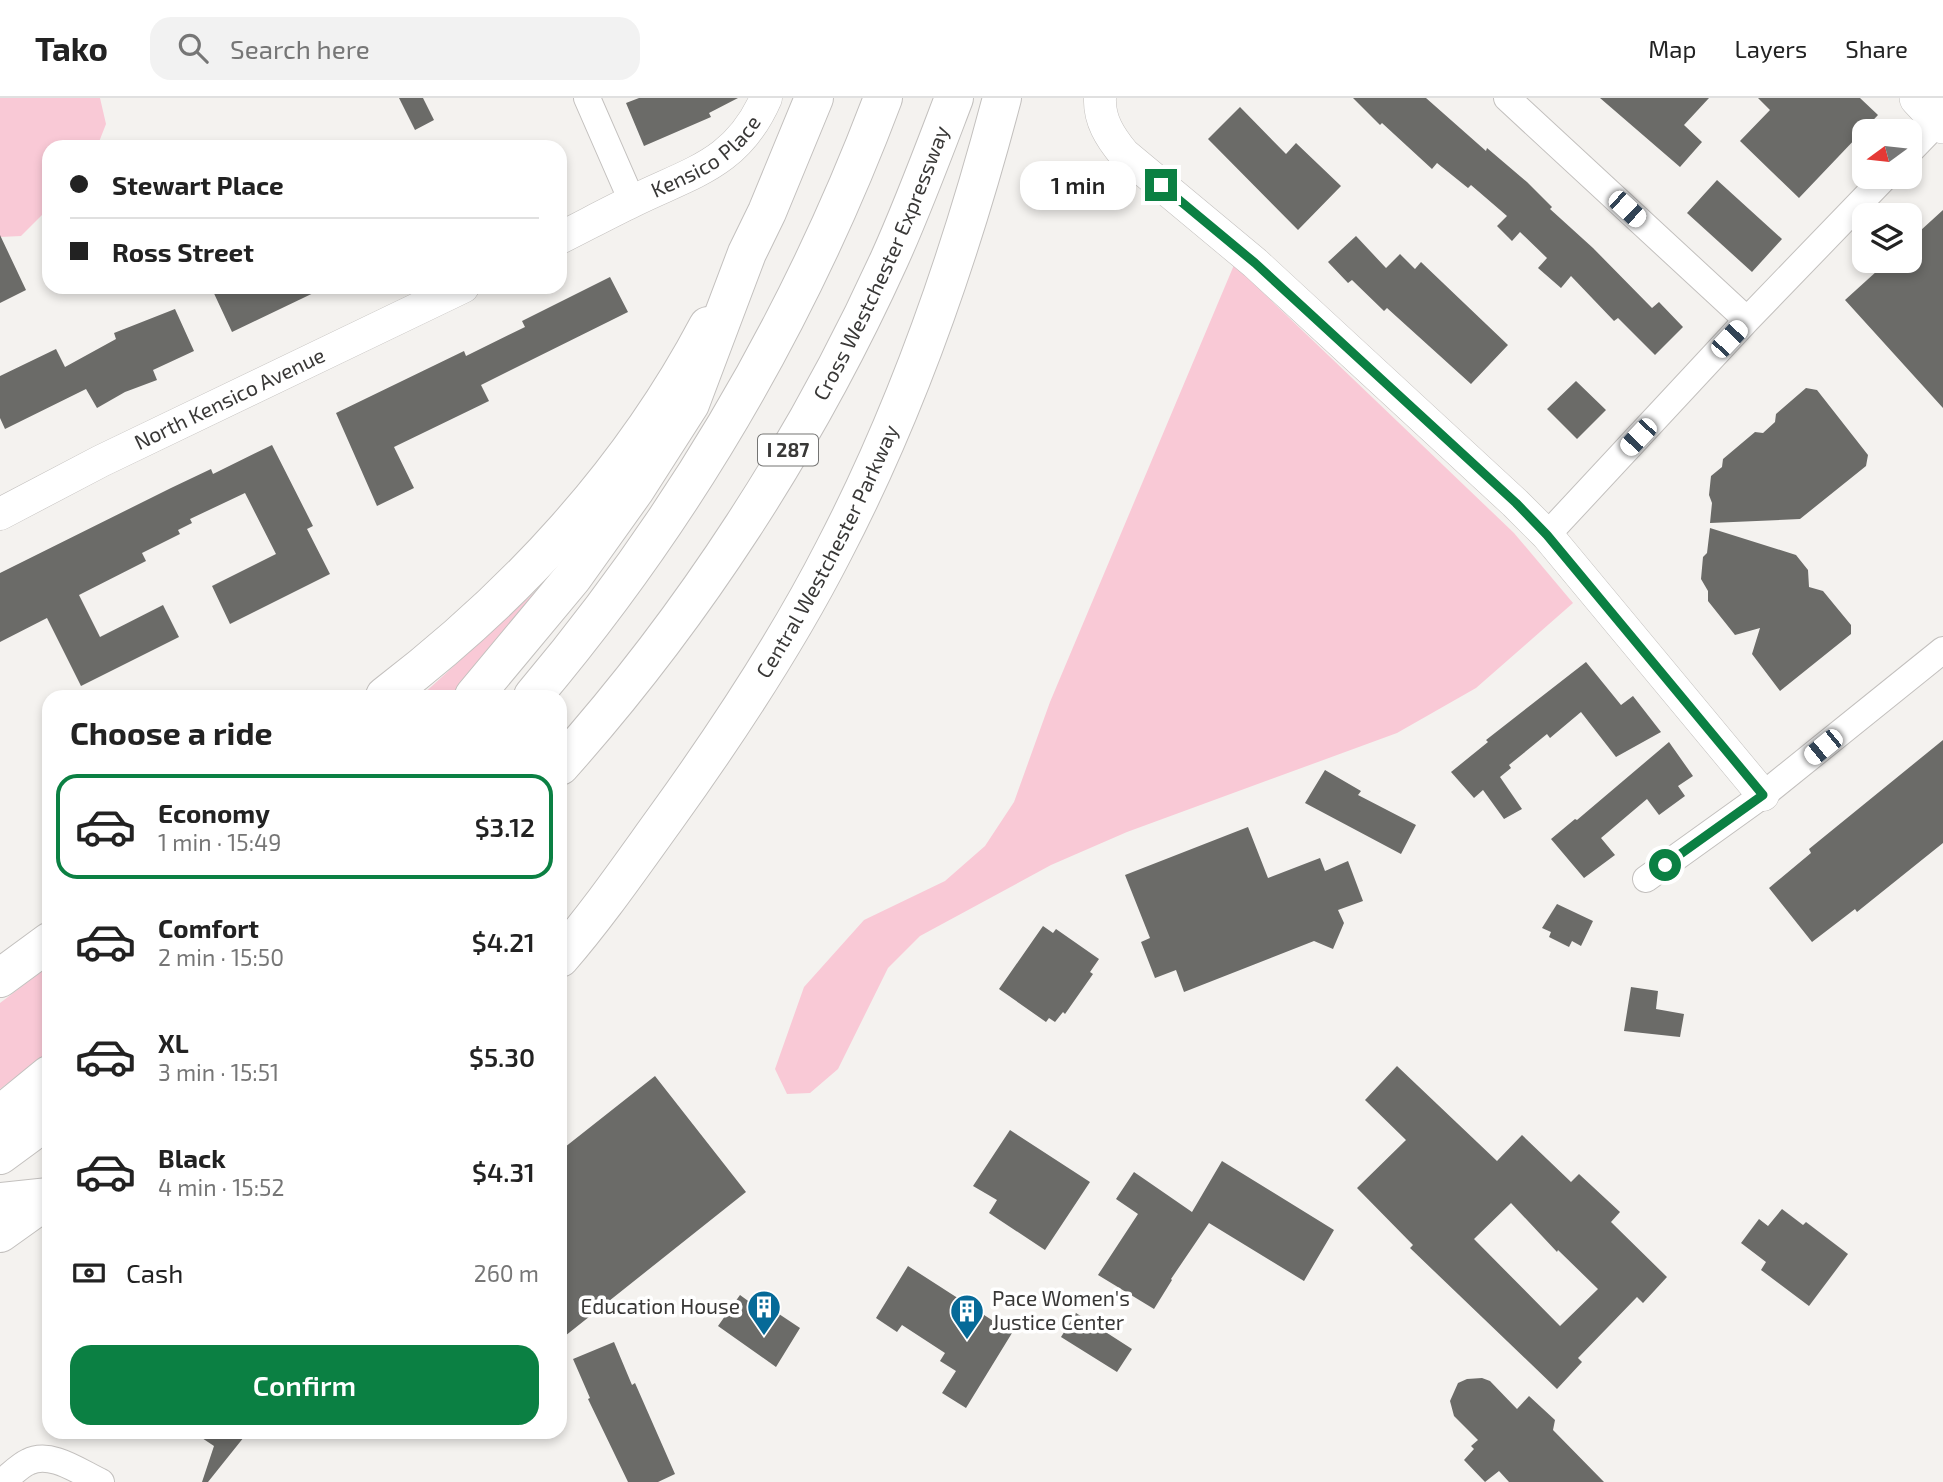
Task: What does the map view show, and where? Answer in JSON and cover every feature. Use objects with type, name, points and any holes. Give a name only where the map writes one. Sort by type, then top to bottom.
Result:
[{"type":"main road","points":[[479,690],[573,577],[635,490],[690,404],[747,253],[814,98]]},
{"type":"main road","points":[[538,690],[592,624],[646,551],[744,396],[789,315],[828,233],[884,98]]},
{"type":"main road","name":"Cross Westchester Expressway","points":[[567,758],[645,664],[700,589],[801,429],[847,346],[888,261],[954,98]]},
{"type":"main road","name":"Central Westchester Parkway","points":[[567,949],[607,900],[716,748],[789,631],[834,550],[875,466],[929,338],[959,250],[1002,98]]},
{"type":"main road","points":[[393,690],[443,650],[572,523],[657,413],[747,253]]},
{"type":"main road","points":[[0,978],[42,947]]},
{"type":"main road","points":[[0,1115],[42,1080]]},
{"type":"main road","points":[[0,1155],[42,1124]]},
{"type":"main road","points":[[0,1202],[42,1199]]},
{"type":"main road","points":[[0,1233],[42,1203]]},
{"type":"street","points":[[567,234],[632,201],[587,98]]},
{"type":"street","name":"Kensico Place","points":[[632,201],[724,156],[740,141],[758,117],[766,98]]},
{"type":"street","points":[[1100,98],[1099,111],[1104,124],[1124,154],[1255,263],[1516,503],[1547,535],[1763,795]]},
{"type":"street","points":[[1507,98],[1747,320]]},
{"type":"street","points":[[1922,131],[1933,114]]},
{"type":"street","points":[[1547,535],[1873,189]]},
{"type":"street","name":"North Kensico Avenue","points":[[0,514],[113,455],[448,294]]},
{"type":"street","points":[[1646,879],[1763,795],[1943,650]]},
{"type":"street","points":[[2,1482],[29,1461],[40,1458],[54,1460],[101,1482]]},
{"type":"shaded area","points":[[0,98],[100,98],[106,124],[100,140],[42,140],[42,215],[21,236],[0,237]]},
{"type":"shaded area","points":[[1234,265],[1514,533],[1573,603],[1476,688],[1397,733],[1127,832],[1051,865],[920,936],[888,968],[838,1069],[810,1093],[787,1094],[775,1069],[804,987],[864,920],[945,881],[985,846],[1014,802],[1050,702]]},
{"type":"shaded area","points":[[548,580],[483,663],[458,690],[428,690]]},
{"type":"shaded area","points":[[42,971],[42,1057],[0,1089],[0,1003]]},
{"type":"building","points":[[399,98],[423,98],[434,120],[415,130]]},
{"type":"building","points":[[639,98],[738,98],[709,113],[711,117],[644,146],[626,103]]},
{"type":"building","points":[[1353,98],[1426,98],[1486,151],[1487,148],[1527,182],[1552,207],[1550,209],[1652,308],[1659,302],[1683,327],[1655,355],[1618,318],[1614,321],[1571,276],[1561,288],[1538,268],[1547,258],[1520,232],[1512,241],[1497,226],[1507,216],[1471,185],[1468,188],[1437,163],[1432,169]]},
{"type":"building","points":[[1600,98],[1709,98],[1684,125],[1702,142],[1680,167]]},
{"type":"building","points":[[1758,98],[1860,98],[1878,115],[1874,119],[1852,119],[1852,142],[1799,198],[1740,141],[1770,110]]},
{"type":"building","points":[[1240,107],[1286,154],[1296,143],[1341,186],[1298,230],[1208,139]]},
{"type":"building","points":[[1717,180],[1782,239],[1752,272],[1687,213]]},
{"type":"building","points":[[1943,210],[1943,408],[1845,300],[1875,273],[1922,273],[1922,229]]},
{"type":"building","points":[[0,235],[26,290],[0,303]]},
{"type":"building","points":[[1356,236],[1386,268],[1400,254],[1415,269],[1421,262],[1508,345],[1471,384],[1387,308],[1384,311],[1352,280],[1348,283],[1328,262]]},
{"type":"building","points":[[610,277],[628,312],[481,385],[489,401],[394,447],[414,488],[377,506],[336,413],[464,351],[466,356],[525,327],[522,321]]},
{"type":"building","points":[[214,294],[311,294],[232,332]]},
{"type":"building","points":[[175,309],[194,351],[153,370],[157,380],[125,392],[97,408],[86,389],[5,429],[0,418],[0,376],[56,349],[65,367],[116,339],[114,333]]},
{"type":"building","points":[[1576,381],[1606,410],[1577,439],[1547,409]]},
{"type":"building","points":[[1806,388],[1817,390],[1868,455],[1866,466],[1800,519],[1710,523],[1711,476],[1722,467],[1723,459],[1755,432],[1763,433],[1775,422],[1776,414]]},
{"type":"building","points":[[272,445],[313,526],[307,529],[330,574],[230,624],[212,586],[276,554],[245,493],[190,519],[192,523],[178,530],[180,534],[142,553],[146,561],[79,595],[100,637],[163,605],[179,637],[81,686],[47,618],[0,642],[0,573],[211,469],[213,474]]},
{"type":"building","points":[[1710,528],[1796,555],[1808,570],[1809,587],[1823,591],[1851,625],[1851,634],[1780,691],[1752,654],[1760,628],[1735,635],[1708,601],[1708,591],[1701,579]]},
{"type":"building","points":[[1586,662],[1621,705],[1633,696],[1661,732],[1616,757],[1581,712],[1550,738],[1547,734],[1509,765],[1511,768],[1500,777],[1522,809],[1504,819],[1483,790],[1474,798],[1451,772],[1488,742],[1486,740]]},
{"type":"building","points":[[1943,740],[1943,843],[1857,912],[1855,909],[1812,942],[1769,888],[1811,853],[1809,849]]},
{"type":"building","points":[[1669,742],[1693,776],[1678,786],[1685,796],[1659,815],[1647,799],[1601,838],[1615,855],[1584,878],[1551,839]]},
{"type":"building","points":[[1325,770],[1361,791],[1358,795],[1416,825],[1401,854],[1305,803]]},
{"type":"building","points":[[1248,827],[1268,878],[1320,858],[1325,871],[1348,861],[1363,901],[1338,910],[1344,923],[1333,949],[1314,941],[1184,992],[1176,970],[1155,978],[1141,942],[1150,938],[1125,875]]},
{"type":"building","points":[[1557,904],[1593,921],[1581,946],[1572,941],[1569,947],[1549,937],[1551,932],[1542,928]]},
{"type":"building","points":[[1043,926],[1053,933],[1056,929],[1099,959],[1090,972],[1093,974],[1065,1014],[1063,1012],[1055,1022],[1049,1018],[1046,1022],[999,989]]},
{"type":"building","points":[[1631,987],[1658,991],[1656,1009],[1684,1014],[1680,1037],[1624,1031]]},
{"type":"building","points":[[1397,1066],[1497,1161],[1522,1135],[1571,1182],[1579,1174],[1620,1212],[1611,1222],[1667,1277],[1643,1303],[1637,1297],[1578,1358],[1582,1362],[1557,1389],[1410,1248],[1413,1245],[1357,1188],[1406,1140],[1365,1100]],"holes":[[[1511,1203],[1557,1252],[1558,1250],[1598,1289],[1560,1326],[1474,1239]]]},
{"type":"building","points":[[655,1076],[746,1192],[567,1334],[567,1145]]},
{"type":"building","points":[[1010,1130],[1090,1182],[1045,1250],[989,1213],[997,1200],[973,1186]]},
{"type":"building","points":[[1222,1161],[1334,1230],[1304,1281],[1209,1223],[1154,1309],[1098,1275],[1138,1214],[1116,1199],[1134,1172],[1192,1212]]},
{"type":"building","points":[[1782,1209],[1803,1225],[1806,1222],[1848,1254],[1809,1306],[1761,1270],[1766,1262],[1741,1243],[1759,1219],[1768,1226]]},
{"type":"building","name":"Pace Women's Justice Center","points":[[908,1266],[1012,1333],[966,1408],[942,1393],[956,1371],[940,1361],[945,1353],[902,1325],[897,1332],[876,1318]]},
{"type":"building","name":"Education House","points":[[740,1295],[769,1316],[773,1310],[800,1328],[776,1367],[718,1326]]},
{"type":"building","points":[[1076,1313],[1132,1349],[1117,1372],[1061,1337]]},
{"type":"building","points":[[614,1342],[675,1474],[658,1482],[628,1482],[588,1399],[590,1398],[573,1359]]},
{"type":"building","points":[[1482,1378],[1490,1381],[1517,1409],[1529,1396],[1555,1420],[1553,1430],[1604,1482],[1509,1482],[1499,1471],[1485,1482],[1464,1460],[1474,1449],[1471,1446],[1478,1440],[1454,1416],[1450,1401],[1458,1383]]},
{"type":"building","points":[[204,1439],[242,1439],[208,1482],[202,1482],[214,1446]]},
{"type":"place","name":"Education House","points":[[764,1337]]},
{"type":"place","name":"Pace Women's Justice Center","points":[[967,1341]]},
{"type":"route","points":[[1161,185],[1255,263],[1516,503],[1547,535],[1763,795],[1665,865]]}]
